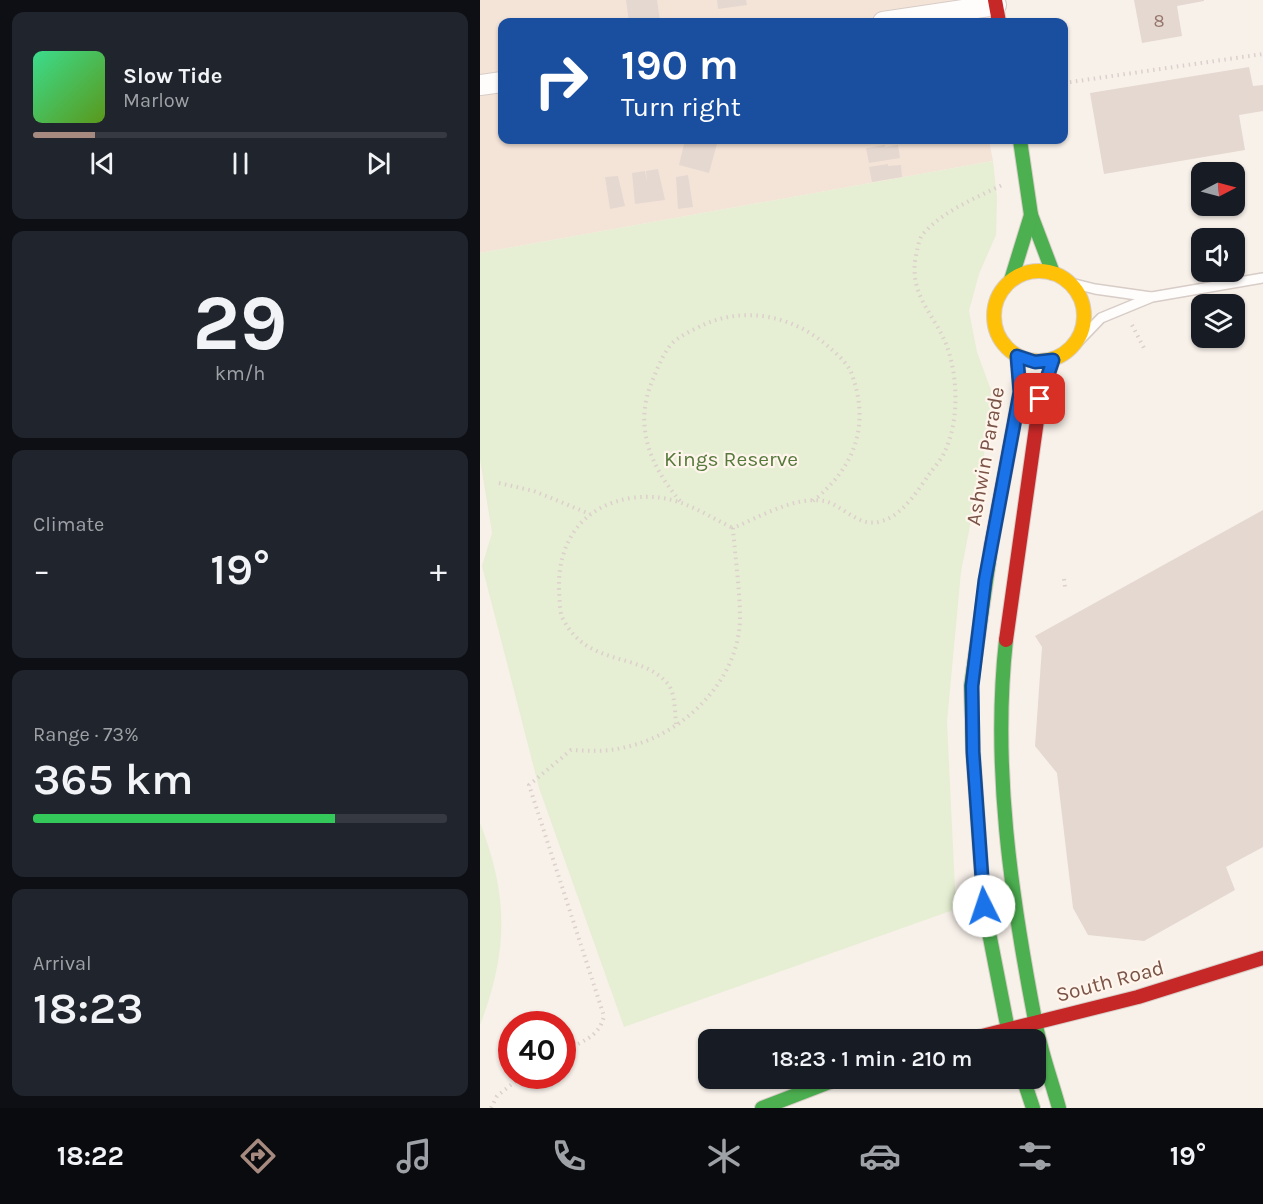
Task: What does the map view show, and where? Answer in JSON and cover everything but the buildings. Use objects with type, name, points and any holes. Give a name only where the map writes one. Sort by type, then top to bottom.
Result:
[{"type":"main road","points":[[1021,144],[1031,215],[1053,273]]},
{"type":"main road","points":[[1011,280],[1031,271],[1053,273],[1071,283],[1083,302],[1084,324],[1075,345],[1053,360],[1035,362],[1017,356],[1004,344],[996,328],[994,311],[1000,294],[1011,280],[1031,215]]},
{"type":"main road","name":"Ashwin Parade","points":[[1007,1029],[984,906],[973,752],[972,686],[985,580],[1020,392],[1017,356]]},
{"type":"main road","points":[[1053,360],[1040,399],[1009,606],[1000,691],[1006,840],[1035,1022],[1059,1108]]},
{"type":"main road","name":"South Road","points":[[1019,1029],[1035,1022],[1138,997],[1263,958]]},
{"type":"main road","points":[[762,1108],[811,1089]]},
{"type":"main road","points":[[1027,1089],[1033,1108]]},
{"type":"street","points":[[918,18],[997,9]]},
{"type":"street","points":[[480,85],[498,83]]},
{"type":"lane","points":[[1075,345],[1101,318],[1152,297],[1263,278]]},
{"type":"lane","points":[[1071,283],[1095,289],[1152,297]]},
{"type":"path","points":[[1068,82],[1263,54]]},
{"type":"path","points":[[733,528],[773,510],[812,502],[822,501],[836,505],[855,519],[882,522],[906,505],[945,452],[955,418],[950,356],[935,322],[918,295],[913,265],[921,236],[949,212],[1026,173]]},
{"type":"path","points":[[680,501],[662,480],[650,453],[645,425],[645,400],[657,369],[670,345],[691,331],[715,320],[750,315],[780,319],[810,331],[839,356],[850,370],[860,411],[859,432],[854,450],[830,487],[812,502]]},
{"type":"path","points":[[1132,326],[1144,348]]},
{"type":"path","points":[[499,483],[544,494],[591,514]]},
{"type":"path","points":[[676,724],[670,686],[655,672],[584,646],[562,618],[558,572],[575,529],[606,504],[653,495],[680,501],[733,528]]},
{"type":"path","points":[[576,1045],[595,1035],[601,1028],[604,1016],[529,785],[571,750],[595,751],[626,747],[654,738],[676,724],[708,698],[735,648],[740,620],[733,528]]},
{"type":"path","points":[[1064,579],[1065,587]]},
{"type":"path","points":[[491,1108],[497,1096],[506,1089]]},
{"type":"shaded area","points":[[480,0],[966,0],[969,18],[498,18],[498,144],[990,144],[993,161],[480,253]]},
{"type":"green space","name":"Kings Reserve","points":[[993,161],[997,197],[996,235],[979,274],[969,311],[977,352],[991,390],[989,429],[961,572],[947,722],[956,909],[624,1027],[539,788],[482,566],[492,533],[480,459],[480,253]]},
{"type":"green space","points":[[480,823],[496,876],[501,924],[496,973],[480,1025]]},
{"type":"traffic: fast","points":[[1021,144],[1031,215],[1053,273]]},
{"type":"traffic: fast","points":[[1011,280],[1031,215]]},
{"type":"traffic: fast","points":[[991,547],[971,686],[973,752],[984,907],[1008,1029]]},
{"type":"traffic: fast","points":[[1006,640],[1001,735],[1006,831],[1018,926],[1037,1031],[1059,1108]]},
{"type":"traffic: fast","points":[[762,1108],[811,1089]]},
{"type":"traffic: fast","points":[[1027,1089],[1033,1108]]},
{"type":"traffic: slow","points":[[1039,271],[1056,275],[1071,284],[1080,299],[1084,316],[1080,333],[1071,348],[1056,357],[1039,361],[1022,357],[1007,348],[998,333],[994,316],[998,299],[1007,284],[1022,275],[1039,271]]},
{"type":"traffic: jam","points":[[995,0],[998,18]]},
{"type":"traffic: jam","points":[[991,547],[1020,392],[1017,356]]},
{"type":"traffic: jam","points":[[1006,640],[1040,399],[1053,360]]},
{"type":"traffic: jam","points":[[1010,1029],[1138,997],[1263,958]]},
{"type":"route","points":[[984,906],[973,752],[972,686],[985,580],[1020,392],[1017,356],[1035,362],[1053,360],[1040,399]]}]
